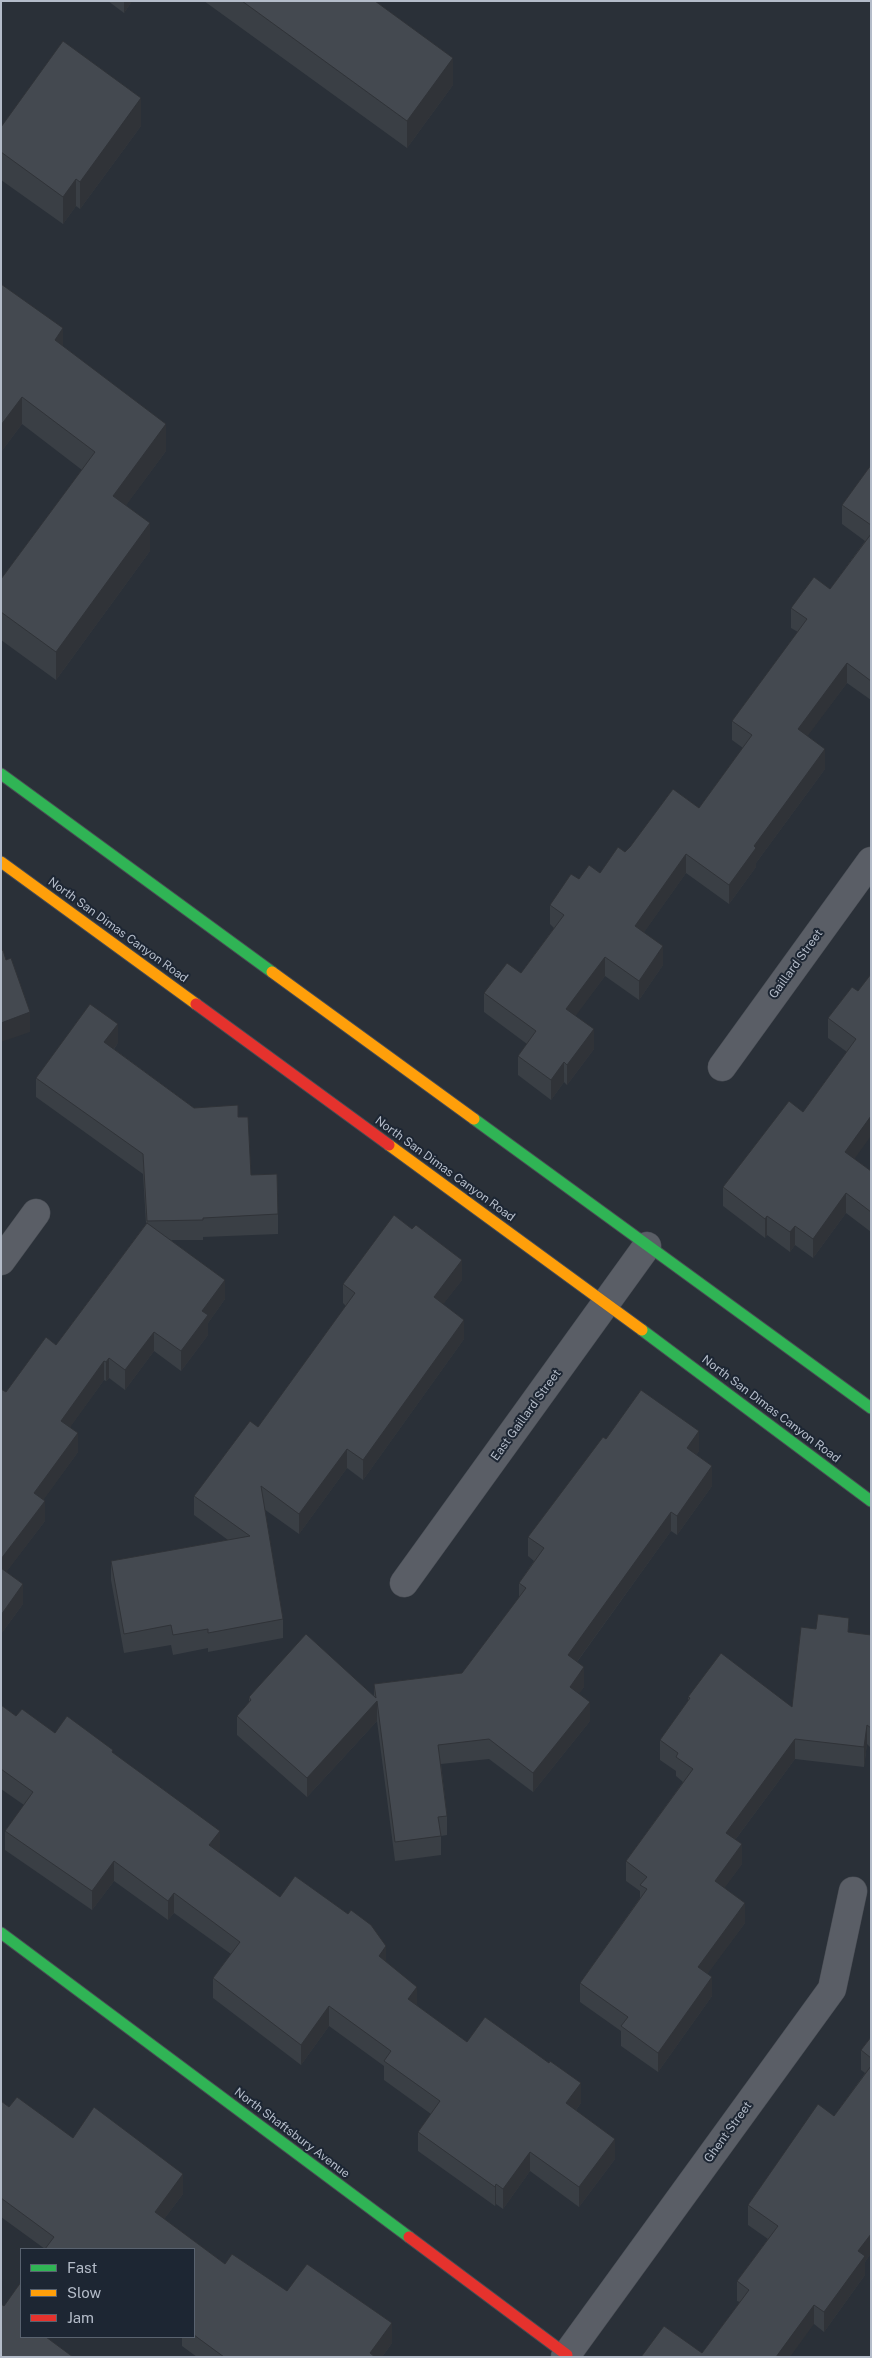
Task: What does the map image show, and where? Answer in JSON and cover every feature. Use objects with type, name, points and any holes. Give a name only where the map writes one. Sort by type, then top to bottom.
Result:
[{"type":"main road","points":[[1,774],[871,1408]]},
{"type":"main road","name":"North San Dimas Canyon Road","points":[[1,862],[606,1303],[871,1500]]},
{"type":"main road","name":"North Shaftsbury Avenue","points":[[1,1933],[566,2356]]},
{"type":"street","name":"Gaillard Street","points":[[722,1067],[871,861]]},
{"type":"street","points":[[1,1261],[36,1213]]},
{"type":"street","name":"East Gaillard Street","points":[[404,1583],[647,1246]]},
{"type":"street","name":"Ghent Street","points":[[566,2356],[832,1989],[853,1891]]},
{"type":"building","points":[[242,1],[375,1],[453,58],[407,121]]},
{"type":"building","points":[[63,41],[141,98],[80,182],[76,179],[63,197],[1,152],[1,127]]},
{"type":"building","points":[[1,284],[63,328],[55,340],[166,424],[113,496],[150,523],[56,652],[1,612],[1,579],[95,452],[22,397],[1,425]]},
{"type":"building","points":[[871,465],[871,525],[842,505]]},
{"type":"building","points":[[871,534],[871,681],[847,663],[798,729],[825,749],[754,846],[756,848],[729,885],[686,854],[635,926],[663,946],[639,981],[605,957],[566,1009],[594,1029],[567,1065],[564,1062],[551,1080],[518,1056],[536,1031],[484,993],[507,963],[521,973],[564,915],[550,905],[571,874],[579,879],[589,865],[600,873],[618,847],[625,852],[630,847],[673,789],[699,808],[752,735],[732,721],[807,619],[791,608],[814,577],[830,589]]},
{"type":"building","points":[[3,950],[6,960],[11,958],[30,1012],[1,1023],[1,951]]},
{"type":"building","points":[[871,974],[871,1116],[845,1152],[871,1171],[871,1212],[846,1193],[813,1239],[795,1226],[790,1232],[767,1216],[765,1219],[723,1187],[789,1101],[803,1112],[856,1039],[828,1018],[852,987],[858,991]]},
{"type":"building","points":[[90,1004],[118,1024],[104,1042],[194,1108],[238,1105],[238,1117],[248,1117],[251,1175],[277,1174],[278,1214],[203,1218],[203,1220],[147,1221],[143,1154],[36,1078]]},
{"type":"building","points":[[394,1215],[412,1229],[416,1225],[462,1260],[434,1297],[464,1320],[363,1460],[347,1449],[299,1514],[261,1486],[283,1619],[208,1633],[208,1629],[173,1635],[171,1625],[124,1634],[111,1561],[250,1536],[194,1496],[250,1421],[258,1427],[355,1293],[343,1284]]},
{"type":"building","points":[[147,1223],[225,1280],[202,1311],[208,1315],[181,1351],[154,1332],[125,1370],[109,1358],[106,1362],[104,1361],[61,1421],[78,1433],[34,1493],[45,1501],[1,1559],[1,1389],[6,1392],[46,1337],[56,1345]]},
{"type":"building","points":[[641,1390],[699,1431],[687,1448],[712,1466],[677,1516],[671,1512],[568,1655],[584,1667],[570,1687],[590,1702],[533,1773],[489,1739],[438,1745],[447,1816],[438,1817],[441,1836],[395,1842],[377,1701],[307,1778],[237,1716],[251,1700],[249,1697],[306,1634],[376,1698],[374,1684],[462,1673],[526,1588],[519,1583],[544,1548],[528,1537],[603,1437],[606,1439]]},
{"type":"building","points":[[1,1568],[23,1584],[1,1615]]},
{"type":"building","points":[[818,1614],[849,1618],[848,1632],[871,1635],[871,1728],[867,1725],[864,1747],[795,1739],[726,1833],[742,1844],[715,1881],[745,1903],[698,1967],[712,1977],[658,2053],[621,2026],[628,2017],[580,1983],[647,1889],[640,1885],[647,1877],[626,1861],[693,1769],[676,1757],[678,1753],[660,1740],[690,1698],[688,1697],[721,1653],[792,1707],[801,1627],[816,1629]]},
{"type":"building","points":[[1,1705],[16,1716],[22,1709],[55,1733],[67,1716],[113,1750],[112,1752],[220,1831],[209,1845],[280,1897],[295,1876],[348,1914],[351,1910],[371,1925],[386,1946],[379,1956],[417,1987],[408,1999],[467,2042],[485,2017],[549,2063],[550,2061],[581,2083],[566,2103],[615,2139],[579,2187],[530,2152],[503,2189],[496,2184],[495,2187],[418,2132],[440,2101],[384,2061],[391,2051],[329,2006],[301,2045],[213,1978],[240,1942],[174,1893],[168,1901],[114,1861],[92,1891],[5,1831],[33,1792],[1,1769]]},
{"type":"building","points":[[871,2037],[871,2058],[861,2050]]},
{"type":"building","points":[[871,2066],[871,2234],[858,2251],[865,2256],[824,2312],[814,2305],[776,2357],[641,2357],[664,2326],[702,2353],[749,2290],[737,2281],[778,2226],[748,2205],[818,2104],[834,2116]]},
{"type":"building","points":[[17,2097],[73,2138],[94,2107],[183,2174],[155,2212],[225,2264],[232,2254],[287,2291],[307,2264],[392,2323],[370,2353],[375,2357],[224,2357],[195,2336],[195,2248],[46,2248],[54,2237],[1,2198],[1,2101],[9,2107]]},
{"type":"building","points":[[20,2283],[20,2338],[47,2338],[73,2357],[1,2357],[1,2304],[4,2306]]},
{"type":"traffic: fast","points":[[1,774],[272,972]]},
{"type":"traffic: fast","points":[[474,1119],[871,1408]]},
{"type":"traffic: fast","points":[[642,1330],[871,1501]]},
{"type":"traffic: fast","points":[[1,1933],[409,2237]]},
{"type":"traffic: slow","points":[[1,862],[196,1004]]},
{"type":"traffic: slow","points":[[272,972],[474,1119]]},
{"type":"traffic: slow","points":[[389,1145],[642,1330]]},
{"type":"traffic: jam","points":[[196,1004],[389,1145]]},
{"type":"traffic: jam","points":[[409,2237],[567,2355]]}]
